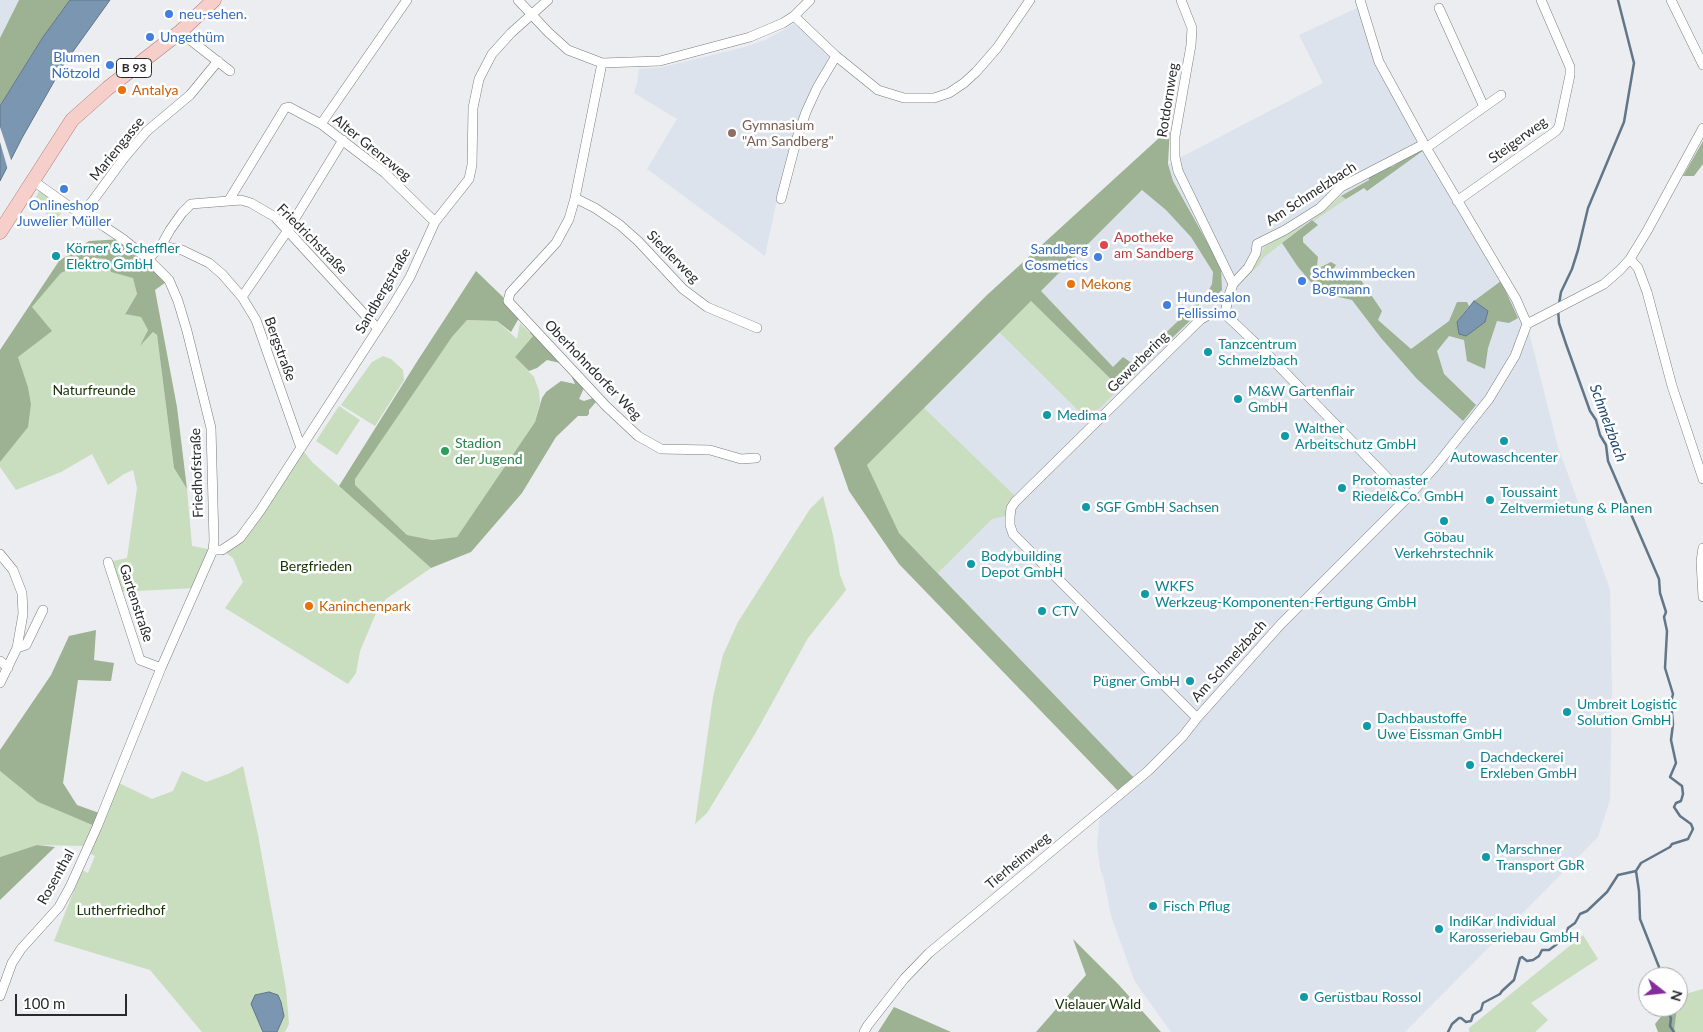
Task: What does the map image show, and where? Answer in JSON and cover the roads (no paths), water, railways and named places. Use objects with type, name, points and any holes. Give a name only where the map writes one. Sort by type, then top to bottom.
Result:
[{"type":"main road","name":"B 93","points":[[0,232],[72,120],[83,108],[180,32],[212,2]]},
{"type":"street","points":[[321,124],[407,0]]},
{"type":"street","points":[[518,0],[568,50],[602,63],[660,61],[750,37],[783,23],[794,16],[810,0]]},
{"type":"street","name":"Sandbergstraße","points":[[212,550],[222,550],[240,538],[260,511],[410,277],[435,222],[469,179],[472,165],[472,108],[479,79],[492,54],[548,0]]},
{"type":"street","points":[[794,16],[836,56],[878,90],[904,98],[934,98],[964,83],[976,72],[997,48],[1030,0]]},
{"type":"street","name":"Rotdornweg","points":[[1181,0],[1192,28],[1191,45],[1175,136],[1175,157],[1178,171],[1233,284]]},
{"type":"street","points":[[1360,0],[1379,62],[1425,146],[1516,299],[1527,324],[1604,284],[1630,259],[1647,232],[1703,128]]},
{"type":"street","name":"Steigerweg","points":[[1457,201],[1559,127],[1570,67],[1541,0]]},
{"type":"street","points":[[1671,0],[1703,65]]},
{"type":"street","points":[[1439,8],[1484,106]]},
{"type":"street","points":[[180,32],[230,71]]},
{"type":"street","points":[[781,200],[797,138],[806,112],[817,88],[836,56]]},
{"type":"street","name":"Mariengasse","points":[[83,214],[146,130],[190,95],[218,61]]},
{"type":"street","points":[[575,198],[602,63]]},
{"type":"street","name":"Am Schmelzbach","points":[[1225,314],[1233,284],[1248,268],[1256,253],[1257,244],[1285,230],[1320,208],[1341,187],[1425,146],[1502,95]]},
{"type":"street","name":"Alter Grenzweg","points":[[229,200],[286,108],[289,107],[321,124],[344,140],[385,173],[435,222]]},
{"type":"street","points":[[242,297],[288,230],[344,140]]},
{"type":"street","name":"Friedhofstraße","points":[[32,180],[105,227],[148,259],[170,280],[178,301],[211,428],[214,541],[212,550],[161,668],[100,818]]},
{"type":"street","name":"Oberhohndorfer Weg","points":[[575,198],[569,218],[556,244],[510,293],[508,301],[606,406],[638,436],[661,449],[710,450],[741,459],[756,458]]},
{"type":"street","name":"Siedlerweg","points":[[575,198],[596,208],[620,225],[638,240],[683,289],[707,307],[757,328]]},
{"type":"street","name":"Friedrichstraße","points":[[148,259],[161,246],[182,213],[191,204],[229,200],[241,200],[252,203],[275,216],[378,329]]},
{"type":"street","name":"Bergstraße","points":[[161,246],[182,250],[209,263],[222,274],[242,297],[256,320],[301,448]]},
{"type":"street","points":[[1630,259],[1638,268],[1647,292],[1672,386],[1703,480]]},
{"type":"street","name":"Gewerbering","points":[[1197,718],[1013,534],[1010,516],[1011,508],[1015,502],[1200,320],[1210,314],[1225,314]]},
{"type":"street","points":[[1225,314],[1270,357],[1407,498]]},
{"type":"street","name":"Am Schmelzbach","points":[[1197,718],[1294,611],[1407,498],[1435,467],[1489,399],[1515,356],[1527,324]]},
{"type":"street","points":[[1703,548],[1701,561],[1703,597]]},
{"type":"street","points":[[0,554],[13,570],[22,594],[23,614],[17,648],[0,683]]},
{"type":"street","name":"Gartenstraße","points":[[108,562],[140,660],[161,668]]},
{"type":"street","points":[[17,648],[26,645],[44,610]]},
{"type":"street","points":[[0,661],[8,668]]},
{"type":"street","name":"Tierheimweg","points":[[864,1032],[868,1024],[904,979],[929,953],[1137,781],[1183,736],[1197,718]]},
{"type":"street","name":"Rosenthal","points":[[0,996],[12,963],[21,949],[58,907],[70,887],[100,818]]},
{"type":"water","points":[[70,0],[110,0],[64,64],[0,181],[0,106],[43,37]]},
{"type":"water","points":[[1474,301],[1488,311],[1485,322],[1466,336],[1459,334],[1457,322]]},
{"type":"water","points":[[269,992],[278,995],[284,1016],[277,1032],[263,1032],[251,1004],[255,995]]},
{"type":"waterway","name":"Schmelzbach","points":[[1559,304],[1561,292],[1572,269],[1578,250],[1588,208],[1624,122],[1634,63],[1618,0]]},
{"type":"waterway","name":"Schmelzbach","points":[[1448,1032],[1452,1024],[1459,1018],[1466,1022],[1471,1021],[1473,1015],[1481,1010],[1483,1003],[1500,994],[1514,980],[1520,958],[1522,957],[1527,961],[1533,960],[1539,956],[1542,950],[1549,950],[1557,944],[1559,937],[1567,932],[1568,928],[1575,923],[1580,914],[1587,911],[1607,892],[1618,875],[1636,871],[1641,863],[1670,847],[1672,844],[1688,839],[1693,829],[1691,824],[1680,816],[1674,807],[1676,803],[1681,801],[1683,794],[1682,786],[1670,777],[1676,763],[1671,740],[1673,724],[1671,702],[1673,694],[1665,668],[1667,631],[1664,617],[1666,612],[1660,593],[1659,579],[1608,461],[1606,445],[1600,435],[1596,420],[1590,411],[1559,323],[1558,309]]},
{"type":"waterway","points":[[1636,871],[1640,919],[1659,967]]},
{"type":"waterway","points":[[1670,1017],[1670,1026],[1674,1032]]},
{"type":"place","name":"neu-sehen.","points":[[169,14]]},
{"type":"place","name":"Ungethüm","points":[[150,37]]},
{"type":"place","name":"Blumen Nötzold","points":[[110,65]]},
{"type":"place","name":"Antalya","points":[[122,90]]},
{"type":"place","name":"Gymnasium \"Am Sandberg\"","points":[[732,133]]},
{"type":"place","name":"Onlineshop Juwelier Müller","points":[[64,189]]},
{"type":"place","name":"Apotheke am Sandberg","points":[[1104,245]]},
{"type":"place","name":"Körner & Scheffler Elektro GmbH","points":[[56,256]]},
{"type":"place","name":"Sandberg Cosmetics","points":[[1098,257]]},
{"type":"place","name":"Schwimmbecken Bogmann","points":[[1302,281]]},
{"type":"place","name":"Mekong","points":[[1071,284]]},
{"type":"place","name":"Hundesalon Fellissimo","points":[[1167,305]]},
{"type":"place","name":"Tanzcentrum Schmelzbach","points":[[1208,352]]},
{"type":"place","name":"M&W Gartenflair GmbH","points":[[1238,399]]},
{"type":"place","name":"Medima","points":[[1047,415]]},
{"type":"place","name":"Walther Arbeitschutz GmbH","points":[[1285,436]]},
{"type":"place","name":"Autowaschcenter","points":[[1504,441]]},
{"type":"place","name":"Stadion der Jugend","points":[[445,451]]},
{"type":"place","name":"Protomaster Riedel&Co. GmbH","points":[[1342,488]]},
{"type":"place","name":"Toussaint Zeltvermietung & Planen","points":[[1490,500]]},
{"type":"place","name":"SGF GmbH Sachsen","points":[[1086,507]]},
{"type":"place","name":"Göbau Verkehrstechnik","points":[[1444,521]]},
{"type":"place","name":"Bodybuilding Depot GmbH","points":[[971,564]]},
{"type":"place","name":"WKFS Werkzeug-Komponenten-Fertigung GmbH","points":[[1145,594]]},
{"type":"place","name":"Kaninchenpark","points":[[309,606]]},
{"type":"place","name":"CTV","points":[[1042,611]]},
{"type":"place","name":"Pügner GmbH","points":[[1190,681]]},
{"type":"place","name":"Umbreit Logistic Solution GmbH","points":[[1567,712]]},
{"type":"place","name":"Dachbaustoffe Uwe Eissman GmbH","points":[[1367,726]]},
{"type":"place","name":"Dachdeckerei Erxleben GmbH","points":[[1470,765]]},
{"type":"place","name":"Marschner Transport GbR","points":[[1486,857]]},
{"type":"place","name":"Fisch Pflug","points":[[1153,906]]},
{"type":"place","name":"IndiKar Individual Karosseriebau GmbH","points":[[1439,929]]},
{"type":"place","name":"Gerüstbau Rossol","points":[[1304,997]]},
{"type":"park label","name":"Naturfreunde","points":[[94,390]]},
{"type":"park label","name":"Bergfrieden","points":[[316,566]]},
{"type":"park label","name":"Lutherfriedhof","points":[[121,910]]},
{"type":"park label","name":"Vielauer Wald","points":[[1098,1004]]}]
